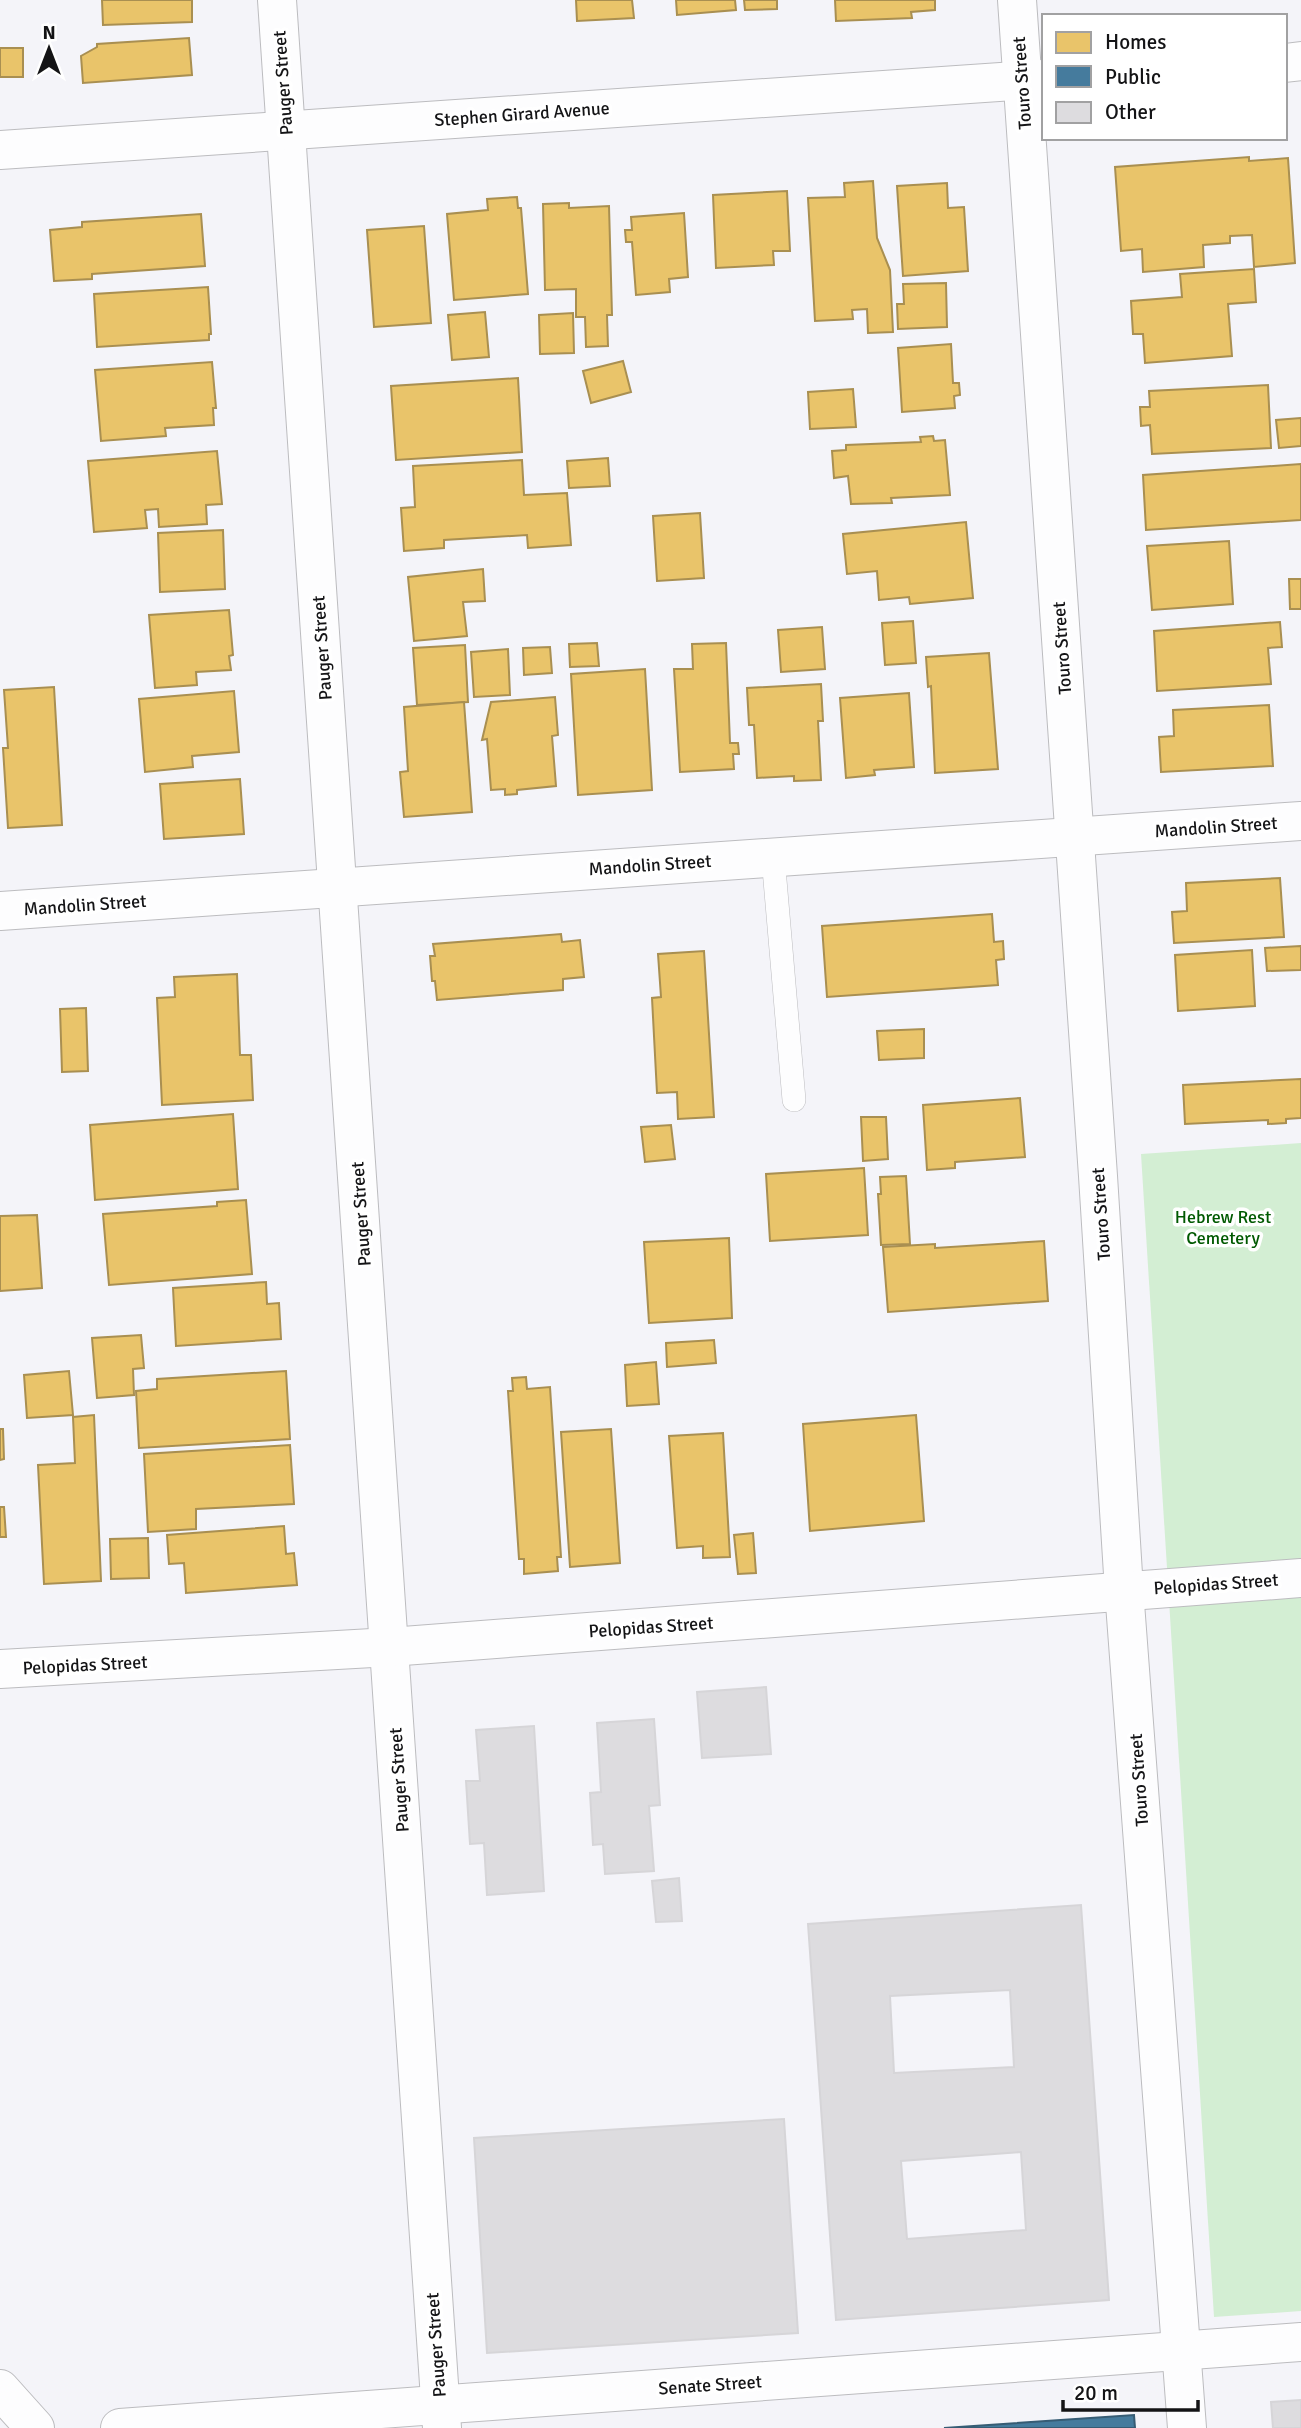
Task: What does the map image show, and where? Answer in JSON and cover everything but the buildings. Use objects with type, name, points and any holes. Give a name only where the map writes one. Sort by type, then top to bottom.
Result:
[{"type":"street","name":"Pauger Street","points":[[277,0],[441,2416]]},
{"type":"street","name":"Touro Street","points":[[1017,0],[1033,80],[1075,836],[1124,1590],[1187,2428]]},
{"type":"street","name":"Stephen Girard Avenue","points":[[0,150],[1033,80]]},
{"type":"street","name":"Mandolin Street","points":[[0,911],[1301,821]]},
{"type":"street","name":"Pelopidas Street","points":[[0,1670],[390,1647],[1301,1578]]},
{"type":"street","name":"Senate Street","points":[[120,2428],[441,2416],[1301,2342]]},
{"type":"street","points":[[0,2389],[35,2428]]},
{"type":"lane","points":[[773,857],[793,1100]]},
{"type":"green space","name":"Hebrew Rest Cemetery","points":[[1301,1143],[1301,2311],[1214,2317],[1141,1154]]}]
